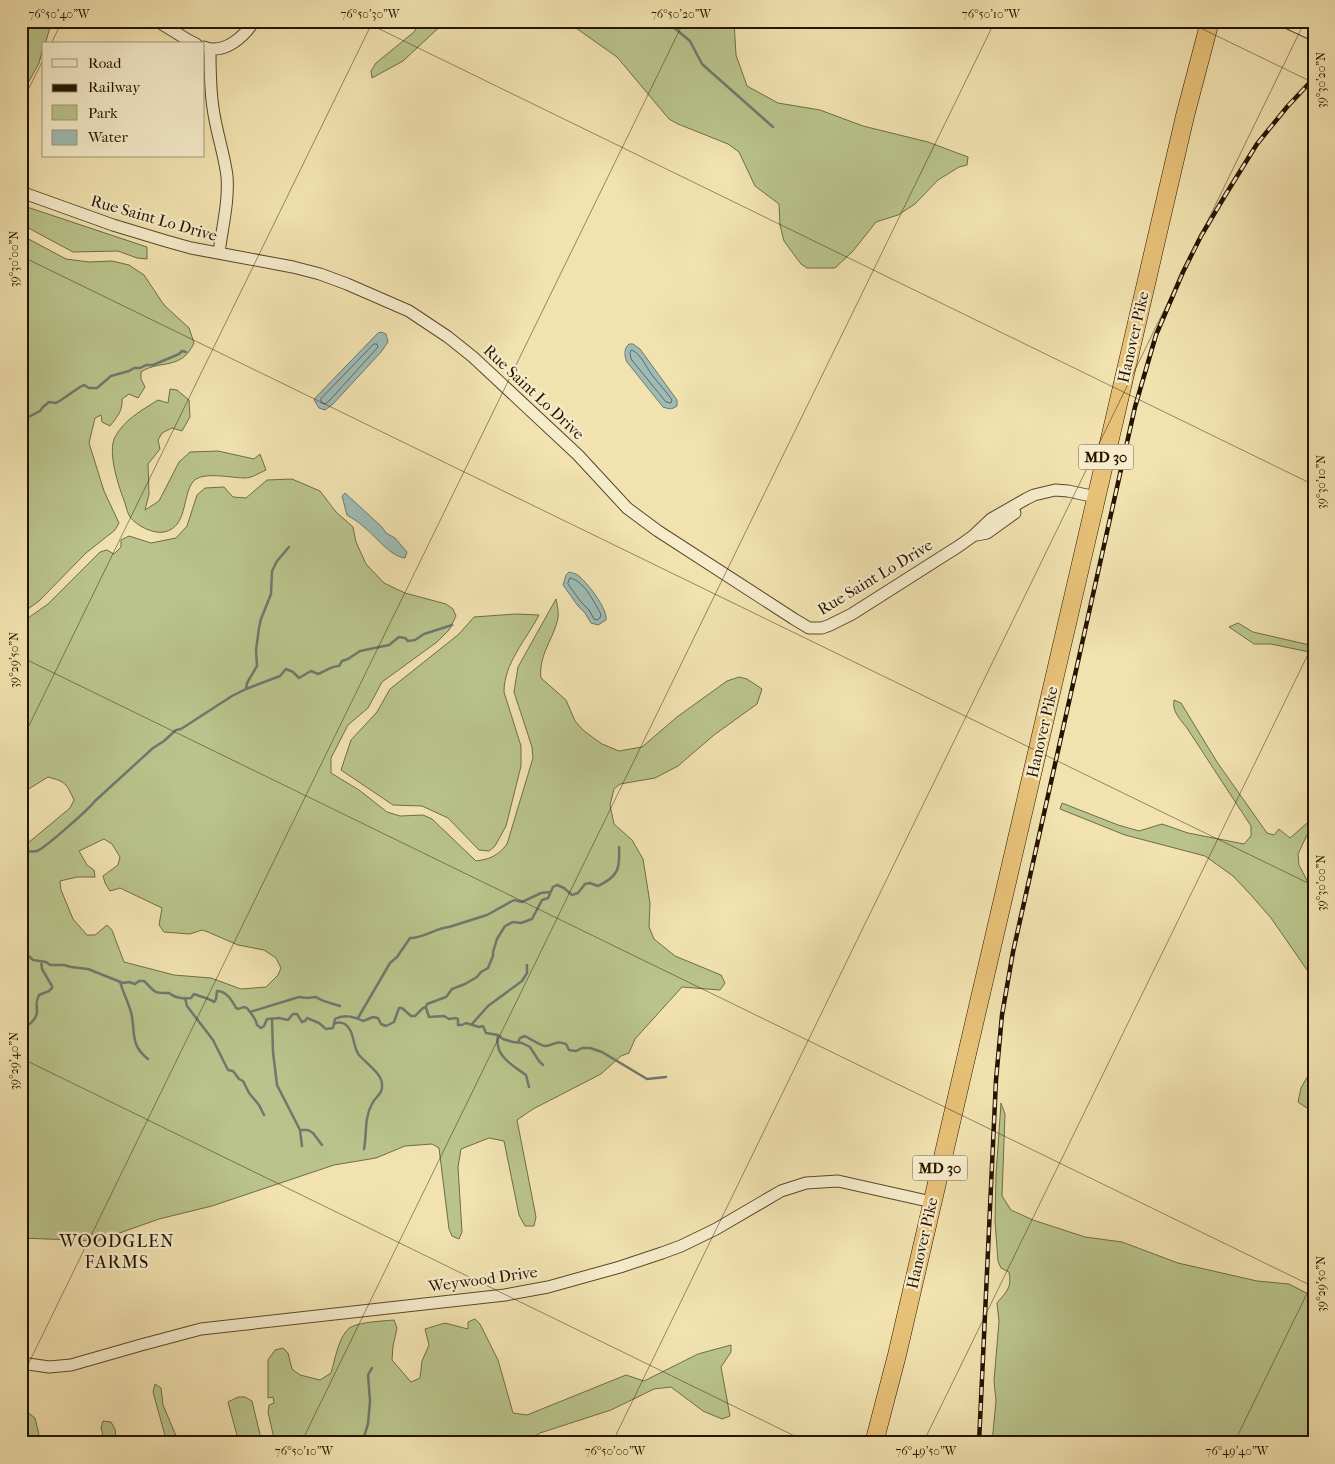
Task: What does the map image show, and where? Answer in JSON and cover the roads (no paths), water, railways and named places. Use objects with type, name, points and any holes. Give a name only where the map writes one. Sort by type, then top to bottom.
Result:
[{"type":"highway","name":"Hanover Pike","points":[[874,1443],[1183,126],[1210,21]]},
{"type":"street","points":[[157,21],[192,42]]},
{"type":"street","points":[[219,253],[227,195],[227,178],[213,108],[207,48],[223,48],[240,38],[249,30],[254,21]]},
{"type":"street","points":[[1284,21],[1314,34]]},
{"type":"street","name":"Rue Saint Lo Drive","points":[[21,192],[113,225],[166,241],[320,274],[409,311],[428,322],[473,357],[593,470],[627,508],[658,531],[809,628],[822,628],[852,614],[973,536],[1000,514],[1034,495],[1056,490],[1096,497]]},
{"type":"street","name":"Weywood Drive","points":[[21,1363],[49,1367],[71,1365],[201,1329],[505,1295],[548,1287],[640,1262],[680,1246],[716,1229],[781,1191],[806,1183],[838,1181],[932,1202]]},
{"type":"water","points":[[381,332],[386,334],[388,342],[381,352],[333,404],[325,410],[319,408],[314,400],[317,396]]},
{"type":"water","points":[[629,344],[633,344],[640,349],[677,400],[677,406],[670,409],[663,407],[627,362],[625,352]]},
{"type":"water","points":[[345,493],[382,527],[386,533],[395,538],[407,552],[405,558],[394,554],[362,525],[347,515],[342,496]]},
{"type":"water","points":[[569,572],[580,577],[590,588],[604,609],[606,620],[598,625],[591,623],[563,585]]},
{"type":"waterway","points":[[666,21],[690,41],[702,64],[773,127]]},
{"type":"waterway","points":[[21,421],[40,411],[49,402],[56,403],[84,385],[89,388],[97,388],[111,376],[134,368],[153,365],[182,351],[186,352]]},
{"type":"waterway","points":[[246,689],[247,683],[257,666],[256,650],[259,628],[271,594],[272,571],[277,561],[289,547]]},
{"type":"waterway","points":[[21,854],[25,851],[37,851],[49,843],[153,748],[176,730],[181,729],[232,696],[280,676],[286,669],[293,672],[299,678],[311,671],[318,674],[339,666],[342,661],[360,651],[389,645],[399,637],[405,638],[408,641],[415,640],[424,634],[452,625]]},
{"type":"waterway","points":[[21,953],[33,960],[46,962],[50,965],[88,969],[123,983],[135,984],[139,981],[144,981],[154,991],[169,993],[180,998],[191,998],[194,994],[214,1002],[217,991],[220,991],[228,996],[236,1008],[247,1008],[257,1025],[261,1028],[267,1019],[279,1018],[288,1020],[293,1014],[297,1014],[302,1022],[307,1018],[319,1023],[326,1029],[333,1028],[335,1019],[338,1017],[346,1016],[363,1021],[373,1017],[378,1018],[381,1024],[386,1026],[394,1022],[399,1008],[402,1008],[411,1016],[415,1016],[427,1004],[446,997],[452,989],[465,984],[488,968],[497,939],[505,926],[513,922],[521,923],[532,919],[542,900],[548,898],[553,887],[557,885],[572,895],[578,893],[585,884],[590,883],[598,886],[610,879],[617,871],[619,847]]},
{"type":"waterway","points":[[358,1018],[390,963],[397,957],[410,938],[487,915],[514,900],[522,902],[541,893],[550,892]]},
{"type":"waterway","points":[[21,1030],[35,1018],[39,995],[52,988],[42,969],[41,961]]},
{"type":"waterway","points":[[472,1024],[488,1006],[522,981],[527,973],[527,965]]},
{"type":"waterway","points":[[120,982],[131,1012],[136,1043],[148,1059]]},
{"type":"waterway","points":[[250,1012],[299,997],[316,997],[340,1006]]},
{"type":"waterway","points":[[185,998],[187,1006],[213,1040],[228,1070],[233,1071],[243,1081],[264,1115]]},
{"type":"waterway","points":[[426,1008],[429,1017],[444,1016],[449,1019],[456,1018],[458,1019],[458,1025],[466,1023],[479,1027],[483,1026],[486,1033],[522,1043],[530,1047],[543,1065]]},
{"type":"waterway","points":[[272,1019],[277,1085],[300,1130],[302,1146]]},
{"type":"waterway","points":[[334,1024],[342,1023],[348,1027],[359,1055],[377,1073],[382,1084],[379,1095],[369,1109],[364,1149]]},
{"type":"waterway","points":[[498,1035],[497,1042],[501,1054],[526,1075],[529,1087]]},
{"type":"waterway","points":[[518,1042],[520,1038],[525,1036],[544,1046],[560,1042],[566,1044],[569,1050],[576,1051],[582,1048],[590,1048],[602,1052],[647,1079],[666,1077]]},
{"type":"waterway","points":[[300,1130],[308,1130],[313,1133],[322,1145]]},
{"type":"waterway","points":[[362,1443],[368,1424],[370,1401],[368,1375],[372,1368]]},
{"type":"railway","points":[[979,1443],[996,1080],[1002,1015],[1013,952],[1135,407],[1156,335],[1201,236],[1257,144],[1314,78]]},
{"type":"district","name":"WOODGLEN FARMS","points":[[117,1251]]}]
